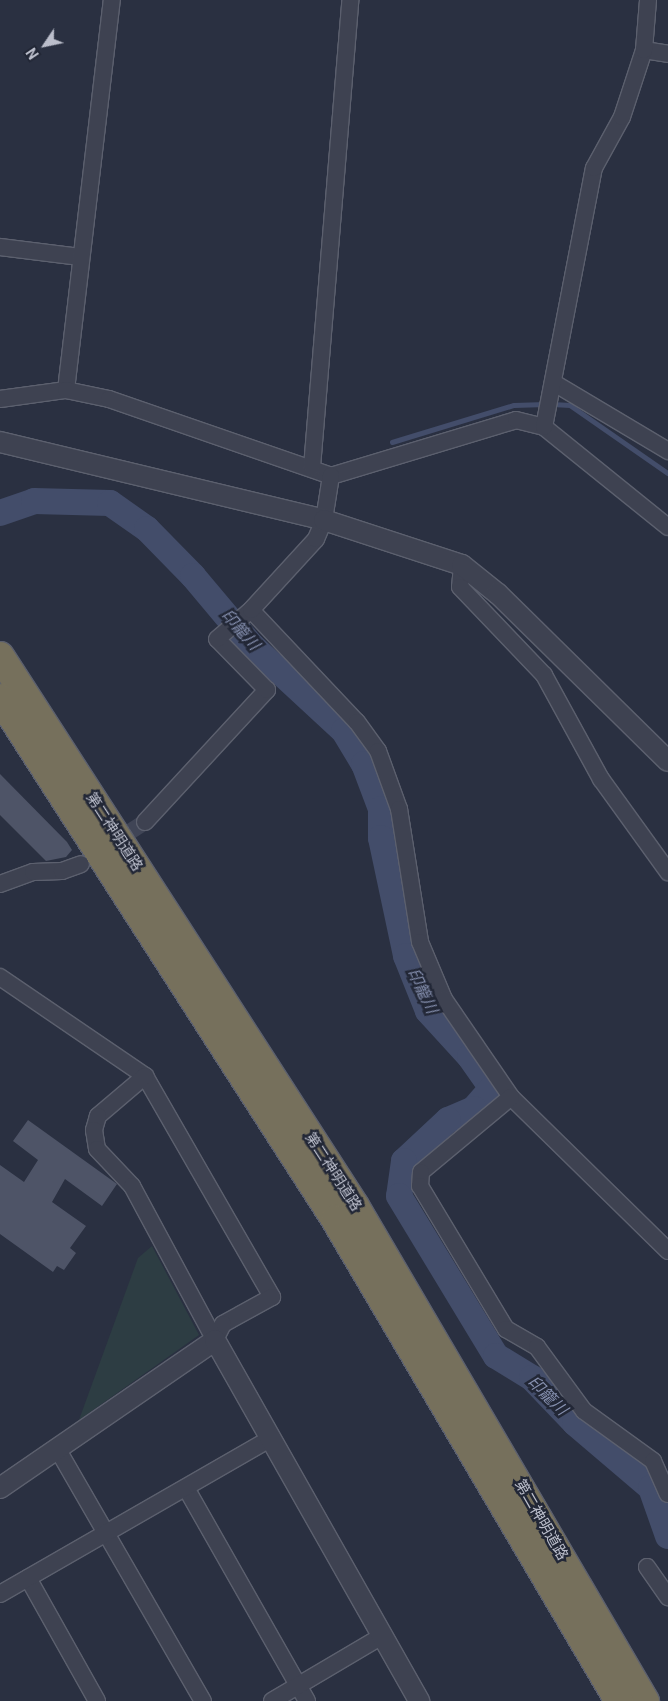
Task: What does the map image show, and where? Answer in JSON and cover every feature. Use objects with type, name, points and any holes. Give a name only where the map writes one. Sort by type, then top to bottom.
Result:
[{"type":"highway","name":"第二神明道路","points":[[0,656],[355,1206],[645,1701]]},
{"type":"highway","name":"第二神明道路","points":[[0,698],[335,1219],[619,1701]]},
{"type":"street","points":[[66,390],[80,257],[112,0]]},
{"type":"street","points":[[312,466],[350,0]]},
{"type":"street","points":[[544,427],[594,168],[622,118],[644,50],[648,0]]},
{"type":"street","points":[[644,50],[668,54]]},
{"type":"street","points":[[0,247],[80,257]]},
{"type":"street","points":[[554,383],[668,451]]},
{"type":"street","points":[[0,399],[66,390],[109,399],[312,466],[331,476],[516,420],[544,427],[668,527]]},
{"type":"street","points":[[0,442],[324,520],[462,565],[498,594],[668,761]]},
{"type":"street","points":[[145,822],[267,690],[217,639],[251,610],[316,539],[324,520],[331,476]]},
{"type":"street","points":[[462,565],[460,587],[544,675],[601,779],[668,872]]},
{"type":"street","points":[[251,610],[357,722],[378,752],[400,809],[420,942],[444,999],[512,1097],[668,1251]]},
{"type":"street","points":[[0,884],[33,872],[62,871],[81,864]]},
{"type":"street","points":[[0,977],[145,1076],[272,1296],[223,1324],[215,1340],[58,1450],[0,1488]]},
{"type":"street","points":[[145,1076],[98,1116],[94,1130],[97,1149],[132,1186],[215,1340],[419,1701]]},
{"type":"street","points":[[512,1097],[420,1172],[420,1186],[506,1329],[537,1347],[584,1411],[653,1461],[668,1494]]},
{"type":"street","points":[[0,1594],[271,1438]]},
{"type":"street","points":[[58,1450],[108,1532],[203,1701]]},
{"type":"street","points":[[186,1488],[307,1701]]},
{"type":"street","points":[[648,1567],[668,1596]]},
{"type":"street","points":[[28,1578],[97,1701]]},
{"type":"street","points":[[272,1701],[382,1636]]},
{"type":"shaded area","points":[[152,1246],[199,1335],[79,1420],[138,1258]]},
{"type":"building","points":[[0,774],[67,842],[72,850],[66,857],[46,861],[0,815]]},
{"type":"building","points":[[28,1120],[117,1184],[102,1206],[65,1179],[52,1202],[86,1226],[70,1248],[76,1253],[64,1270],[57,1266],[53,1272],[0,1234],[0,1165],[24,1182],[38,1160],[13,1141]]},
{"type":"waterway","points":[[392,442],[514,405],[545,404]]},
{"type":"waterway","points":[[552,404],[570,405],[668,473]]},
{"type":"waterway","name":"印籠川","points":[[0,513],[34,501],[110,503],[147,529],[193,576],[251,645],[344,731],[364,764],[381,809],[381,838],[406,956],[428,1011],[470,1057],[492,1088],[474,1109],[448,1120],[404,1161],[399,1196],[496,1356],[532,1378],[575,1423],[651,1488],[668,1536]]},
{"type":"tunnel","points":[[111,844],[145,822]]}]
